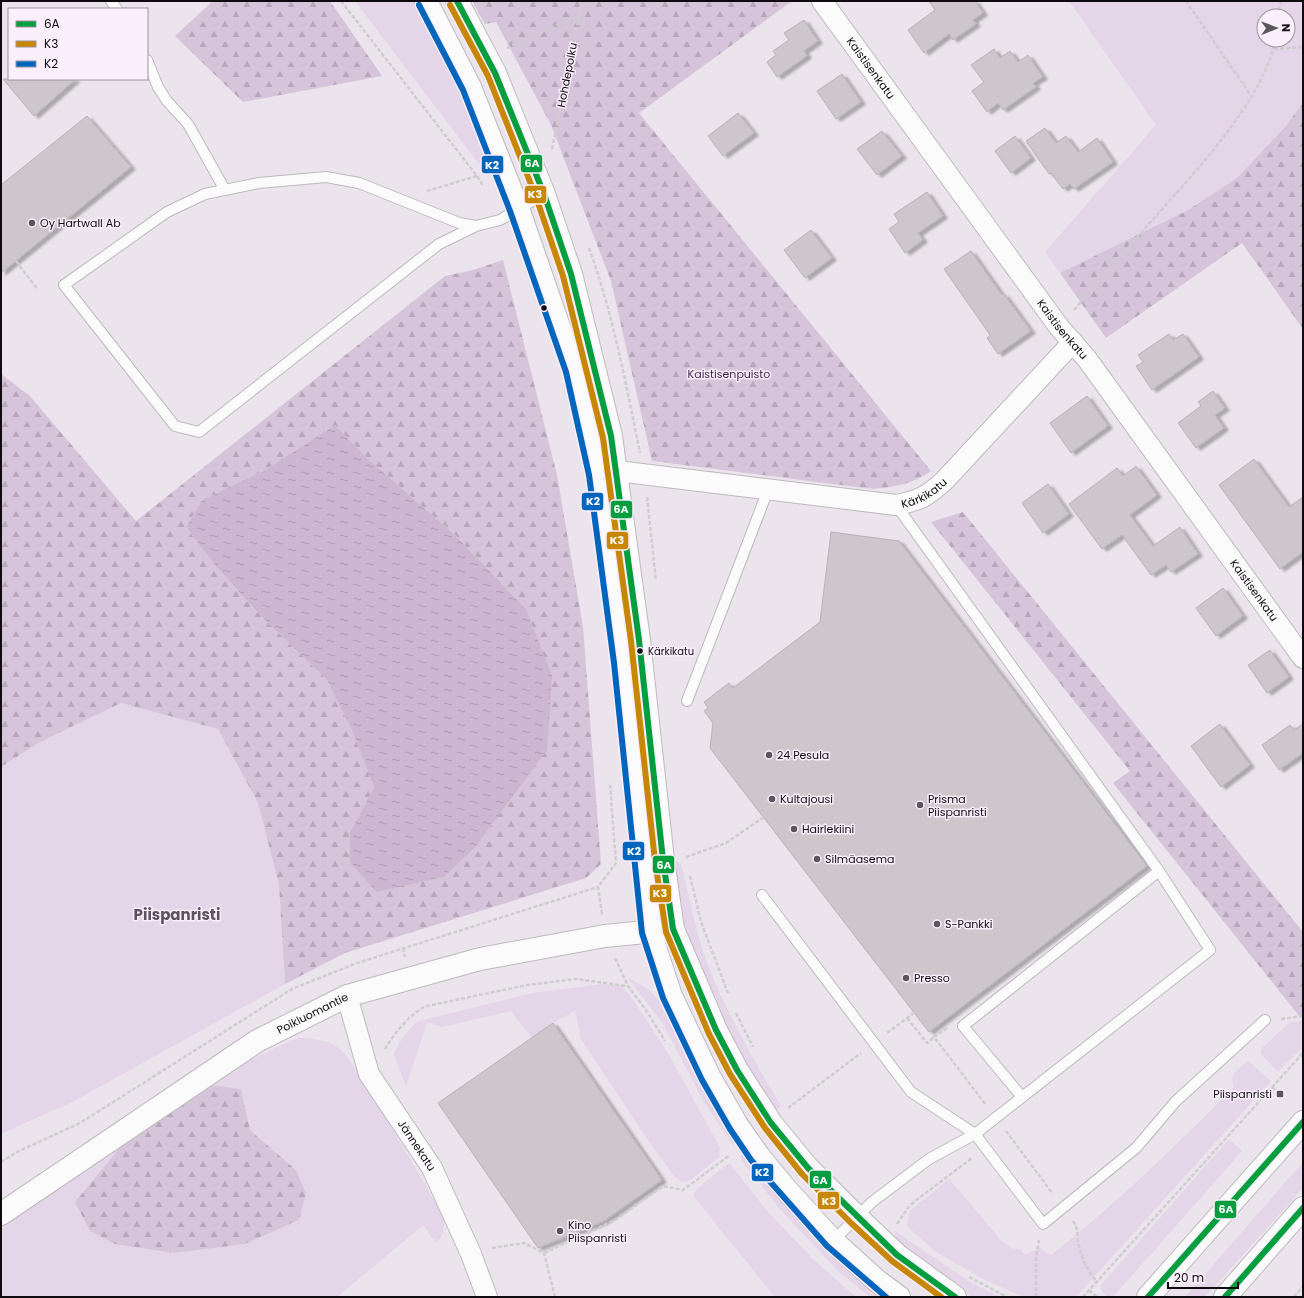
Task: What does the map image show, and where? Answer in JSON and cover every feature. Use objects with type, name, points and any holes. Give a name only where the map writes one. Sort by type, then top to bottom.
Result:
[{"type":"street","points":[[426,1],[470,87],[518,208],[574,370],[607,473],[642,658],[663,860],[673,929],[716,1030],[753,1096],[771,1123],[808,1168],[897,1255],[955,1297]]},
{"type":"street","points":[[457,1],[495,72],[544,194],[571,274],[611,436],[607,473],[622,662],[650,932],[671,996],[708,1076],[758,1155],[785,1188],[833,1241],[876,1280],[899,1297]]},
{"type":"street","name":"Kaistisenkatu","points":[[822,1],[1303,658]]},
{"type":"street","name":"Kärkikatu","points":[[607,473],[896,505],[911,503],[924,498],[935,490],[1073,342]]},
{"type":"street","name":"Poikluomantie","points":[[1,1214],[257,1041],[347,996],[480,959],[605,936],[673,929]]},
{"type":"street","name":"Jännekatu","points":[[347,996],[369,1074],[432,1168],[471,1254],[487,1297]]},
{"type":"street","points":[[1148,1297],[1303,1122]]},
{"type":"street","points":[[1225,1297],[1303,1208]]},
{"type":"lane","points":[[148,62],[158,87],[167,101],[188,124],[225,190]]},
{"type":"lane","points":[[476,226],[459,223],[359,183],[326,177],[259,183],[205,194],[167,212],[64,285],[175,426],[199,432],[439,244],[476,226],[500,220],[544,194]]},
{"type":"lane","points":[[687,701],[768,490]]},
{"type":"lane","points":[[833,1241],[872,1202],[929,1159],[974,1134],[1210,950],[1159,871],[896,505]]},
{"type":"lane","points":[[1022,1097],[963,1026],[1159,871]]},
{"type":"lane","points":[[762,895],[911,1092],[974,1134],[1043,1224],[1136,1148],[1176,1101],[1264,1020]]},
{"type":"path","points":[[342,1],[477,176],[484,189]]},
{"type":"path","name":"Hohdepolku","points":[[529,159],[552,149],[582,1]]},
{"type":"path","points":[[581,7],[586,1]]},
{"type":"path","points":[[1186,1],[1252,97]]},
{"type":"path","points":[[505,48],[579,15]]},
{"type":"path","points":[[1059,326],[1212,151],[1256,91],[1273,48]]},
{"type":"path","points":[[401,199],[502,167]]},
{"type":"path","points":[[16,261],[38,290]]},
{"type":"path","points":[[609,777],[616,863],[598,887],[605,936],[628,986],[648,1013],[666,1043]]},
{"type":"path","points":[[726,843],[764,817]]},
{"type":"path","points":[[369,1074],[390,1041],[419,1009],[527,985],[576,979],[628,986]]},
{"type":"path","points":[[788,1109],[914,1013]]},
{"type":"path","points":[[1264,1020],[1303,1016]]},
{"type":"path","points":[[907,1018],[927,1043],[953,1023]]},
{"type":"path","points":[[934,1037],[987,1106]]},
{"type":"path","points":[[1083,1297],[1303,1053]]},
{"type":"path","points":[[1272,1087],[1280,1094]]},
{"type":"path","points":[[995,1118],[1078,1227],[1078,1240],[1087,1270],[1097,1282]]},
{"type":"path","points":[[896,1225],[910,1205],[1005,1131]]},
{"type":"path","points":[[726,1149],[735,1161]]},
{"type":"path","points":[[486,1249],[524,1243],[544,1252],[615,1220],[663,1186],[683,1190],[730,1155]]},
{"type":"path","points":[[1036,1297],[1036,1257],[1043,1224]]},
{"type":"path","points":[[544,1252],[555,1297]]},
{"type":"path","points":[[1294,1297],[1303,1286]]},
{"type":"path","points":[[1089,1290],[1097,1297]]},
{"type":"shaded area","points":[[355,1],[416,1],[485,140],[489,156],[479,164]]},
{"type":"shaded area","points":[[1069,1],[1303,1],[1303,103],[1285,127],[1237,178],[1188,210],[1060,273],[1045,252],[1156,125]]},
{"type":"shaded area","points":[[121,703],[218,729],[258,803],[279,885],[285,984],[74,1101],[1,1134],[1,767],[40,742]]},
{"type":"shaded area","points":[[669,861],[677,861],[681,864],[706,960],[718,990],[735,1024],[781,1106],[774,1112],[749,1078],[699,976],[682,920]]},
{"type":"shaded area","points":[[627,977],[648,989],[666,1008],[741,1139],[733,1145],[704,1102],[662,1022]]},
{"type":"shaded area","points":[[603,984],[621,986],[630,995],[668,1053],[720,1148],[719,1157],[691,1180],[682,1182],[674,1176],[651,1145],[581,1039],[575,1011],[553,1023],[532,1038],[511,1011],[442,1027],[427,1022],[406,1087],[394,1054],[404,1036],[419,1021],[533,993]]},
{"type":"shaded area","points":[[1303,1021],[1303,1047],[1278,1072],[1261,1054],[1261,1049],[1290,1022]]},
{"type":"shaded area","points":[[297,1038],[309,1038],[327,1042],[337,1047],[347,1056],[401,1143],[444,1217],[443,1232],[441,1238],[436,1243],[423,1225],[337,1297],[1,1297],[1,1224],[128,1138],[174,1253],[245,1244],[299,1220],[296,1170],[250,1130],[241,1089],[210,1085],[254,1058]]},
{"type":"shaded area","points":[[1248,1061],[1271,1081],[1076,1297],[1023,1297],[979,1277],[935,1251],[907,1226],[910,1211],[949,1179],[1002,1241],[1012,1248],[1022,1250],[1024,1255],[1040,1248],[1051,1255],[1123,1195],[1190,1131],[1234,1087],[1232,1079],[1233,1075]]},
{"type":"shaded area","points":[[1229,1139],[1242,1151],[1113,1297],[1107,1297],[1101,1290],[1102,1284]]},
{"type":"shaded area","points":[[745,1152],[889,1297],[870,1297],[838,1271],[780,1209],[741,1160],[741,1156]]},
{"type":"shaded area","points":[[1303,1162],[1303,1188],[1205,1297],[1185,1297]]},
{"type":"shaded area","points":[[730,1164],[768,1212],[814,1260],[856,1297],[775,1297],[694,1197],[693,1193],[700,1186],[726,1165]]},
{"type":"shaded area","points":[[895,1231],[970,1282],[1000,1297],[973,1297],[944,1280],[896,1241]]},
{"type":"green space","points":[[213,1],[330,1],[382,76],[243,102],[175,36]]},
{"type":"green space","name":"Kaistisenpuisto","points":[[472,1],[792,1],[639,113],[931,471],[904,484],[873,489],[652,461],[611,281],[551,125],[496,22],[485,24]]},
{"type":"green space","points":[[1303,103],[1303,329],[1242,243],[1106,338],[1060,273],[1188,210],[1237,178],[1285,127]]},
{"type":"green space","points":[[503,260],[557,475],[583,627],[601,864],[586,878],[345,953],[285,984],[279,885],[258,803],[218,729],[121,703],[40,742],[1,767],[1,374],[30,396],[136,521],[445,276],[473,270]],"holes":[[[335,425],[367,458],[454,534],[526,609],[509,800],[476,846],[376,892],[350,863],[350,832],[374,788],[354,735],[327,680],[258,613],[214,564],[186,527],[202,500],[265,470]]]},
{"type":"green space","points":[[963,512],[1303,932],[1303,1015],[1300,1017],[1113,783],[1130,771],[931,522]]},
{"type":"green space","points":[[210,1085],[241,1089],[250,1130],[296,1170],[306,1193],[299,1220],[245,1244],[174,1253],[115,1244],[90,1231],[75,1202],[128,1138]]},
{"type":"water","points":[[335,425],[367,458],[454,534],[526,609],[552,676],[547,750],[476,846],[444,877],[376,892],[350,863],[350,832],[374,788],[354,735],[327,680],[258,613],[214,564],[186,527],[202,500],[265,470]]},
{"type":"building","points":[[929,1],[975,1],[983,13],[973,20],[976,24],[953,40],[949,34],[924,53],[908,30],[935,10]]},
{"type":"building","points":[[804,20],[818,41],[804,51],[807,56],[777,77],[767,62],[776,55],[773,51],[789,40],[784,33]]},
{"type":"building","points":[[994,49],[1000,58],[1010,51],[1018,62],[1028,55],[1043,77],[1033,83],[1036,87],[1003,110],[998,103],[987,112],[972,91],[984,82],[971,65]]},
{"type":"building","points":[[842,74],[861,102],[836,119],[817,91]]},
{"type":"building","points":[[3,79],[75,80],[34,116]]},
{"type":"building","points":[[738,113],[754,133],[723,156],[708,136]]},
{"type":"building","name":"Oy Hartwall Ab","points":[[87,116],[131,167],[1,273],[1,185]]},
{"type":"building","points":[[1045,128],[1056,143],[1066,136],[1078,152],[1097,138],[1113,162],[1074,189],[1070,184],[1063,189],[1051,173],[1049,174],[1026,141]]},
{"type":"building","points":[[882,131],[902,156],[877,175],[857,149]]},
{"type":"building","points":[[1015,136],[1031,158],[1011,173],[995,151]]},
{"type":"building","points":[[927,192],[943,216],[918,233],[923,240],[905,253],[889,229],[899,222],[894,214]]},
{"type":"building","points":[[811,230],[832,258],[805,278],[784,250]]},
{"type":"building","points":[[971,251],[1002,295],[1004,294],[1031,331],[998,354],[987,338],[990,335],[944,269]]},
{"type":"building","points":[[1169,334],[1173,340],[1183,334],[1199,357],[1152,390],[1136,366],[1143,362],[1138,355]]},
{"type":"building","points":[[1213,391],[1225,408],[1215,415],[1224,428],[1196,448],[1178,423],[1201,406],[1198,402]]},
{"type":"building","points":[[1087,396],[1108,426],[1071,453],[1050,423]]},
{"type":"building","points":[[1254,459],[1289,507],[1303,497],[1303,552],[1280,569],[1219,485]]},
{"type":"building","points":[[1136,466],[1157,495],[1130,515],[1153,546],[1180,527],[1198,554],[1171,572],[1166,565],[1151,575],[1122,535],[1102,549],[1069,504],[1117,468],[1123,476]]},
{"type":"building","points":[[1048,484],[1069,514],[1043,533],[1022,503]]},
{"type":"building","points":[[831,532],[899,541],[1147,866],[929,1032],[710,748],[713,723],[704,711],[708,708],[704,702],[729,683],[733,688],[820,622]]},
{"type":"building","points":[[1223,588],[1243,616],[1216,636],[1196,608]]},
{"type":"building","points":[[1270,650],[1289,677],[1267,693],[1248,665]]},
{"type":"building","points":[[1220,724],[1250,765],[1221,787],[1191,746]]},
{"type":"building","points":[[1303,724],[1303,753],[1279,770],[1262,745],[1290,725],[1294,730]]},
{"type":"building","points":[[553,1023],[662,1180],[604,1221],[538,1248],[438,1103]]},
{"type":"transit line","name":"6A","points":[[457,1],[495,73],[544,194],[571,274],[611,436],[639,640],[663,860],[673,929],[716,1030],[737,1070],[771,1123],[808,1168],[897,1255],[955,1297]]},
{"type":"transit line","name":"K2","points":[[419,5],[463,90],[510,211],[566,372],[589,475],[614,663],[642,933],[663,998],[702,1080],[730,1129],[751,1160],[827,1246],[886,1297]]},
{"type":"transit line","name":"K3","points":[[450,5],[488,76],[536,197],[563,276],[603,438],[631,641],[655,861],[666,932],[709,1034],[730,1074],[765,1128],[802,1174],[851,1223],[892,1261],[941,1297]]},
{"type":"transit line","name":"6A","points":[[1148,1297],[1303,1122]]},
{"type":"transit line","name":"6A","points":[[1225,1297],[1303,1208]]},
{"type":"place","name":"Oy Hartwall Ab","points":[[32,223]]},
{"type":"place","name":"Kärkikatu","points":[[640,651]]},
{"type":"place","name":"24 Pesula","points":[[769,755]]},
{"type":"place","name":"Kultajousi","points":[[772,799]]},
{"type":"place","name":"Prisma Piispanristi","points":[[920,805]]},
{"type":"place","name":"Hairlekiini","points":[[794,829]]},
{"type":"place","name":"Silmäasema","points":[[817,859]]},
{"type":"place","name":"S-Pankki","points":[[937,924]]},
{"type":"place","name":"Presso","points":[[906,978]]},
{"type":"place","name":"Piispanristi","points":[[1280,1094]]},
{"type":"place","name":"Kino Piispanristi","points":[[560,1231]]},
{"type":"district","name":"Piispanristi","points":[[177,915]]}]
